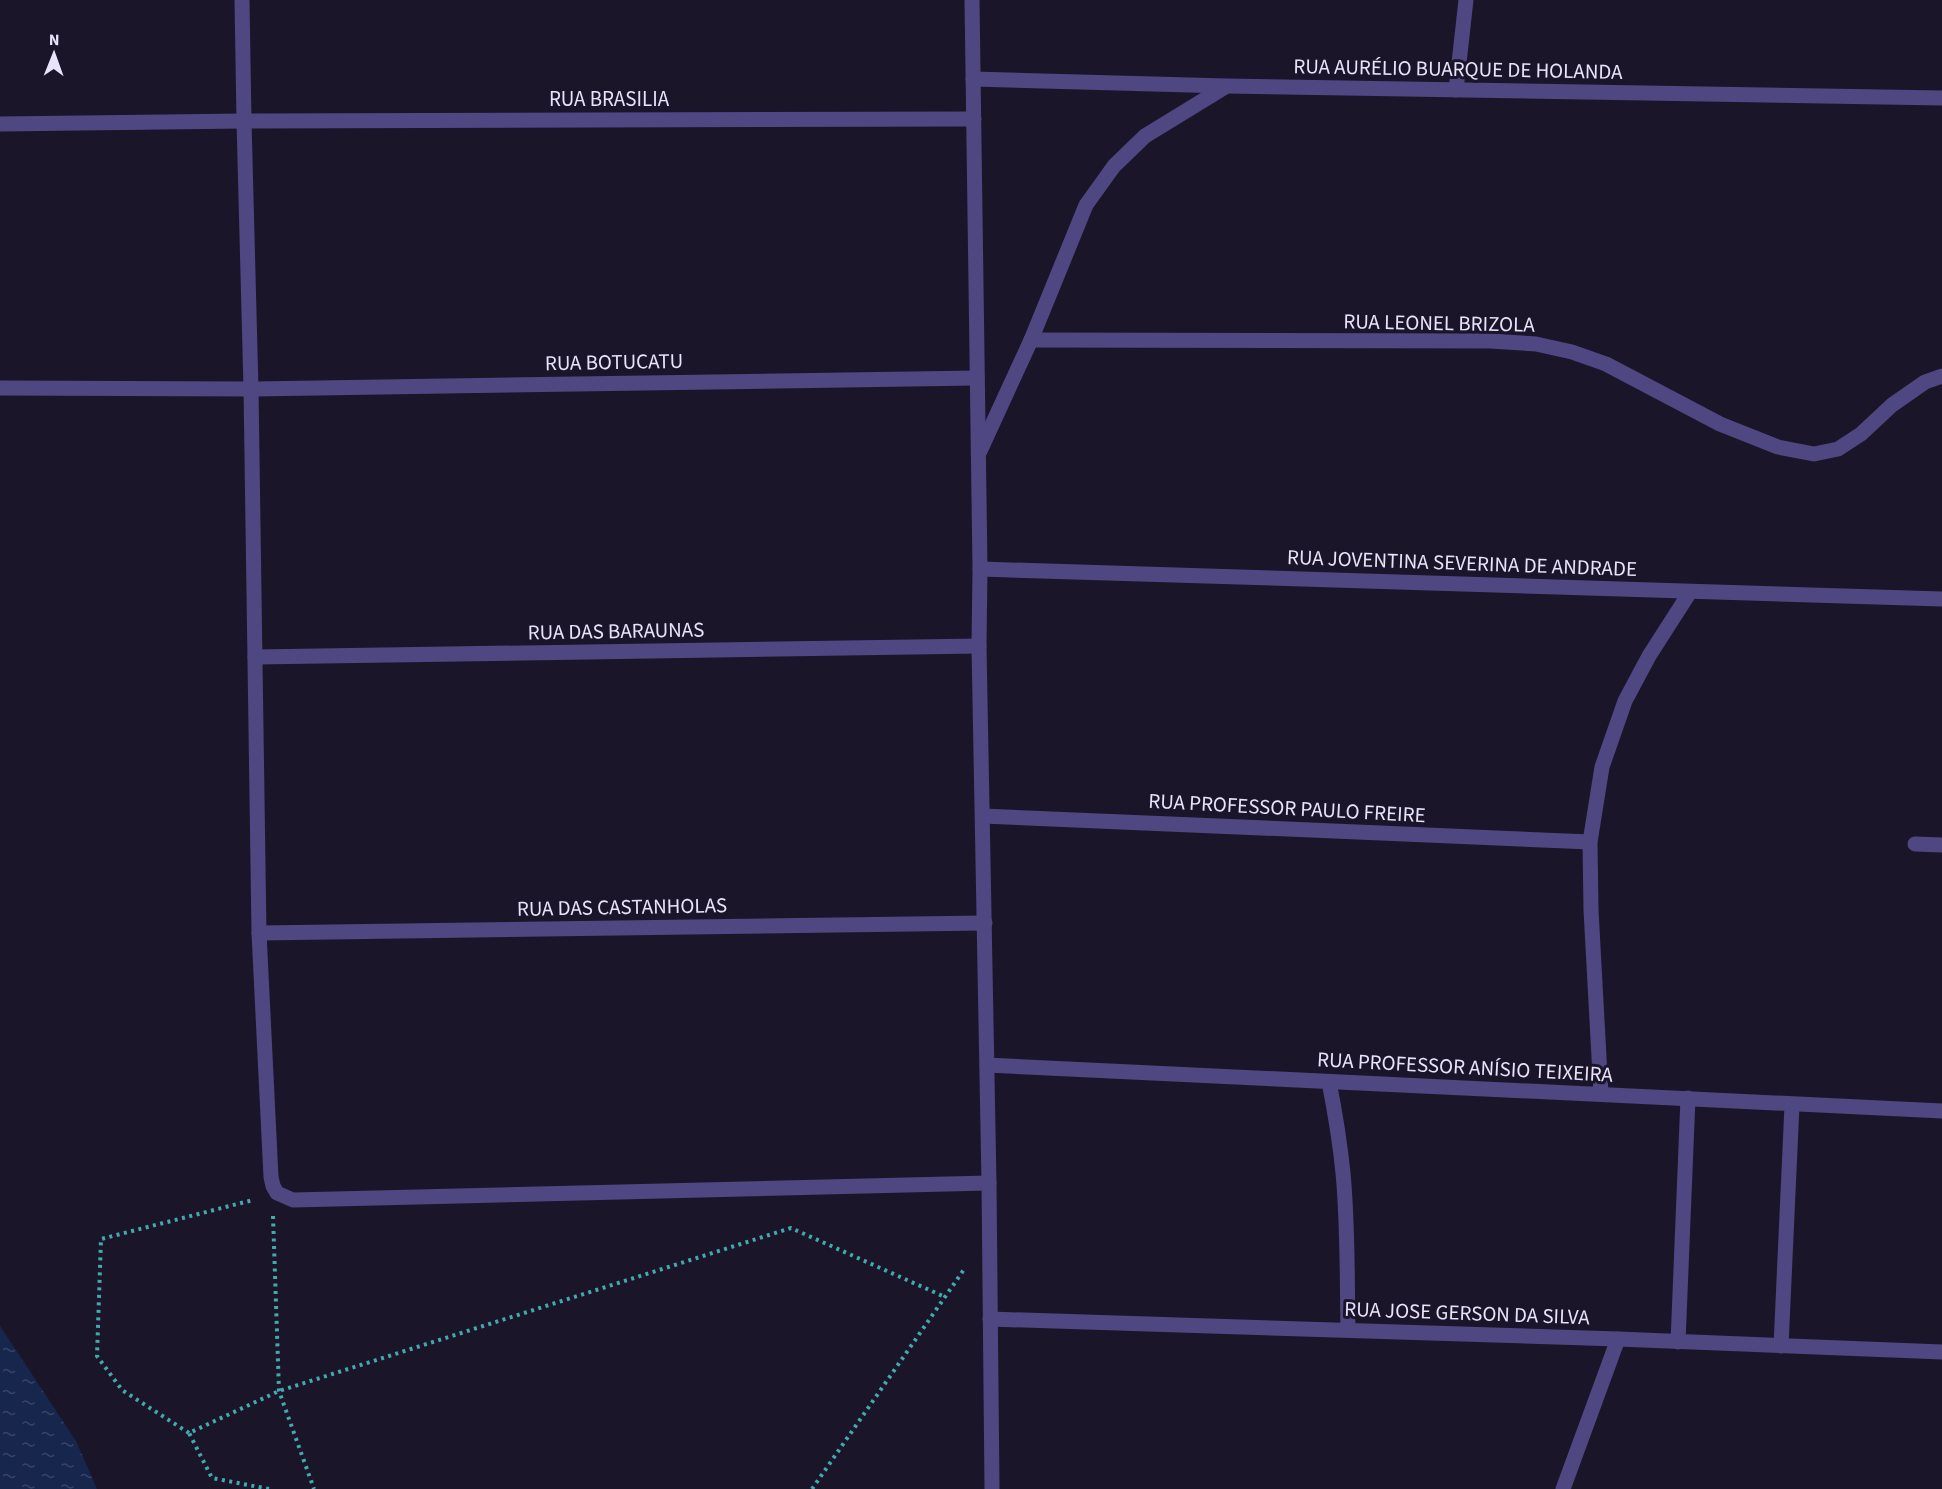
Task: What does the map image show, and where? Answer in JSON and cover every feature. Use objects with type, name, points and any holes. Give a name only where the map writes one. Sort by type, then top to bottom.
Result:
[{"type":"street","points":[[242,0],[251,389],[259,933],[271,1177],[277,1193],[293,1200],[305,1200],[989,1183]]},
{"type":"street","points":[[972,0],[992,1489]]},
{"type":"street","points":[[1456,90],[1466,0]]},
{"type":"street","name":"RUA AURÉLIO BUARQUE DE HOLANDA","points":[[974,79],[1226,86],[1942,98]]},
{"type":"street","points":[[978,453],[1031,340],[1086,205],[1114,166],[1145,136],[1226,86]]},
{"type":"street","name":"RUA BRASILIA","points":[[0,124],[974,119]]},
{"type":"street","name":"RUA LEONEL BRIZOLA","points":[[1031,340],[1490,341],[1536,344],[1572,352],[1606,364],[1720,424],[1778,447],[1814,454],[1838,449],[1861,434],[1892,405],[1925,382],[1942,376]]},
{"type":"street","name":"RUA BOTUCATU","points":[[0,388],[251,389],[977,378]]},
{"type":"street","name":"RUA JOVENTINA SEVERINA DE ANDRADE","points":[[980,569],[1942,599]]},
{"type":"street","points":[[1601,1094],[1591,910],[1590,842],[1602,767],[1625,701],[1649,656],[1690,592]]},
{"type":"street","name":"RUA DAS BARAUNAS","points":[[255,657],[979,646]]},
{"type":"street","name":"RUA PROFESSOR PAULO FREIRE","points":[[983,816],[1590,842]]},
{"type":"street","points":[[1915,844],[1942,845]]},
{"type":"street","name":"RUA DAS CASTANHOLAS","points":[[259,933],[985,923]]},
{"type":"street","name":"RUA PROFESSOR ANÍSIO TEIXEIRA","points":[[987,1065],[1942,1111]]},
{"type":"street","points":[[1329,1082],[1338,1128],[1343,1174],[1348,1330]]},
{"type":"street","points":[[1678,1342],[1688,1098]]},
{"type":"street","points":[[1781,1346],[1792,1105]]},
{"type":"street","name":"RUA JOSE GERSON DA SILVA","points":[[990,1318],[1942,1352]]},
{"type":"street","points":[[1563,1489],[1618,1339]]},
{"type":"path","points":[[271,1177],[279,1391],[314,1489]]},
{"type":"path","points":[[269,1489],[212,1478],[189,1433],[122,1390],[97,1356],[101,1239],[277,1193]]},
{"type":"path","points":[[189,1433],[279,1391],[791,1228],[945,1297]]},
{"type":"path","points":[[812,1489],[989,1233]]},
{"type":"water","points":[[0,1326],[76,1441],[97,1489],[0,1489]]}]
